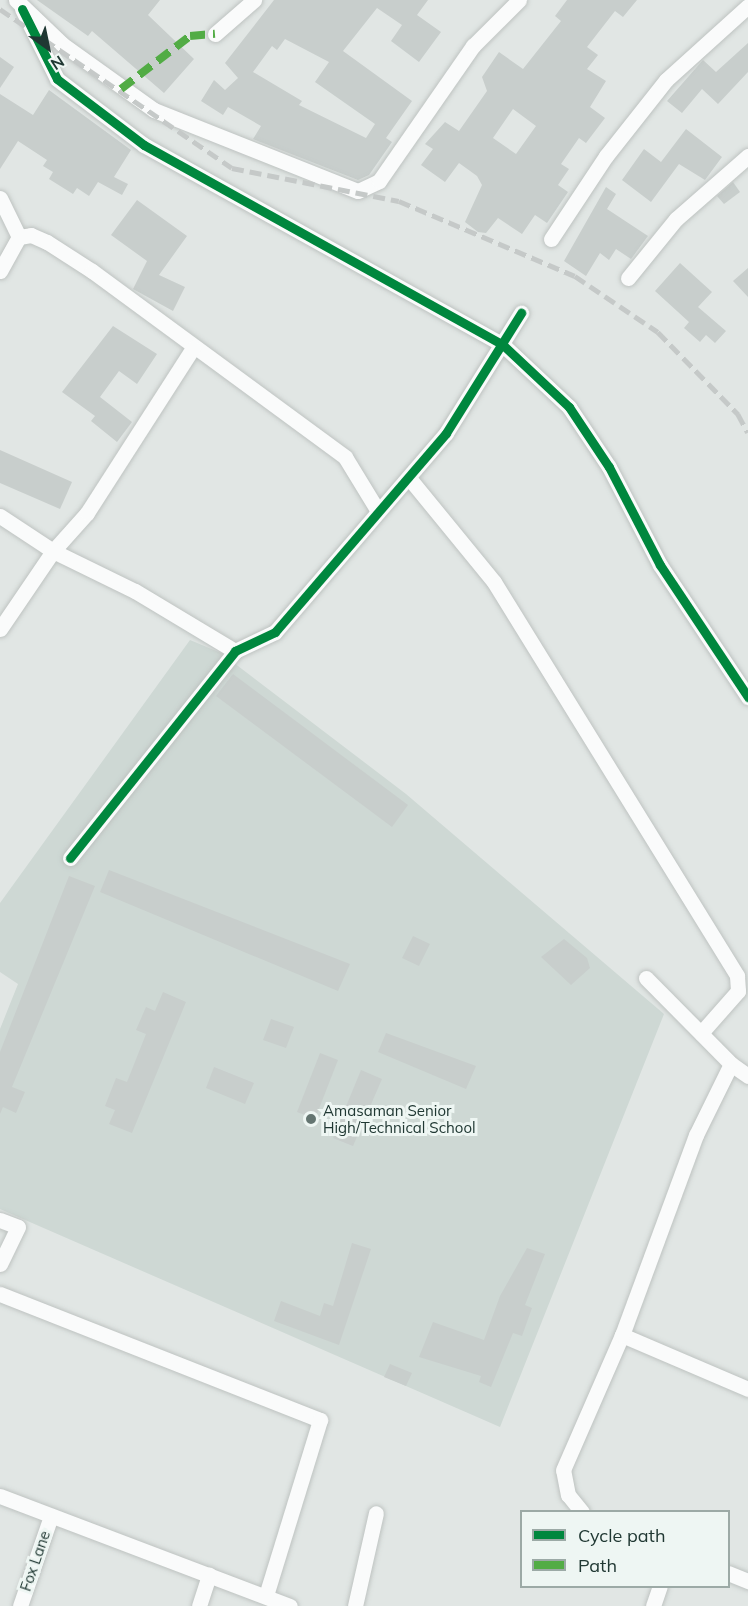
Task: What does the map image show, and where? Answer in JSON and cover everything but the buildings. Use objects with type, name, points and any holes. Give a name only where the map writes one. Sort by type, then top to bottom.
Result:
[{"type":"street","points":[[215,34],[254,0]]},
{"type":"street","points":[[19,5],[154,110],[358,191],[379,181],[473,46],[519,0]]},
{"type":"street","points":[[19,5],[57,79],[144,145],[503,345],[569,407],[609,467],[660,565],[748,697]]},
{"type":"street","points":[[551,239],[606,156],[666,80],[748,6]]},
{"type":"street","points":[[628,278],[676,219],[748,156]]},
{"type":"street","points":[[0,198],[19,237]]},
{"type":"street","points":[[19,237],[31,235],[47,242],[92,271],[193,348],[345,457],[378,511]]},
{"type":"street","points":[[0,271],[19,237]]},
{"type":"street","points":[[70,858],[235,651],[275,632],[409,478],[446,433],[521,313]]},
{"type":"street","points":[[0,629],[53,551],[87,513],[193,348]]},
{"type":"street","points":[[409,478],[494,582],[736,976],[738,991],[701,1033]]},
{"type":"street","points":[[0,516],[53,551],[135,591],[235,651]]},
{"type":"street","points":[[646,978],[731,1064],[748,1076]]},
{"type":"street","points":[[580,1510],[568,1495],[563,1470],[622,1335],[692,1145],[731,1064]]},
{"type":"street","points":[[0,1220],[18,1227],[0,1264]]},
{"type":"street","points":[[0,1294],[320,1420],[266,1596]]},
{"type":"street","points":[[622,1335],[748,1389]]},
{"type":"street","points":[[0,1496],[290,1606]]},
{"type":"street","points":[[355,1606],[376,1514]]},
{"type":"street","name":"Fox Lane","points":[[20,1606],[51,1516]]},
{"type":"street","points":[[730,1573],[748,1581]]},
{"type":"street","points":[[199,1606],[209,1575]]},
{"type":"street","points":[[653,1606],[660,1588]]},
{"type":"shaded area","name":"Amasaman Senior High/Technical School","points":[[190,640],[221,653],[406,794],[664,1014],[500,1427],[0,1209],[0,1029],[18,984],[0,972],[0,903]]},
{"type":"railway","points":[[0,9],[232,168],[399,201],[575,276],[658,332],[738,414],[748,433]]},
{"type":"marked path","points":[[121,89],[190,36],[215,34]]},
{"type":"cycle path","points":[[22,9],[57,79],[144,145],[503,345],[569,407],[609,467],[660,565],[748,697]]},
{"type":"cycle path","points":[[70,858],[235,651],[275,632],[446,433],[521,313]]},
{"type":"place","name":"Amasaman Senior High/Technical School","points":[[311,1119]]}]
